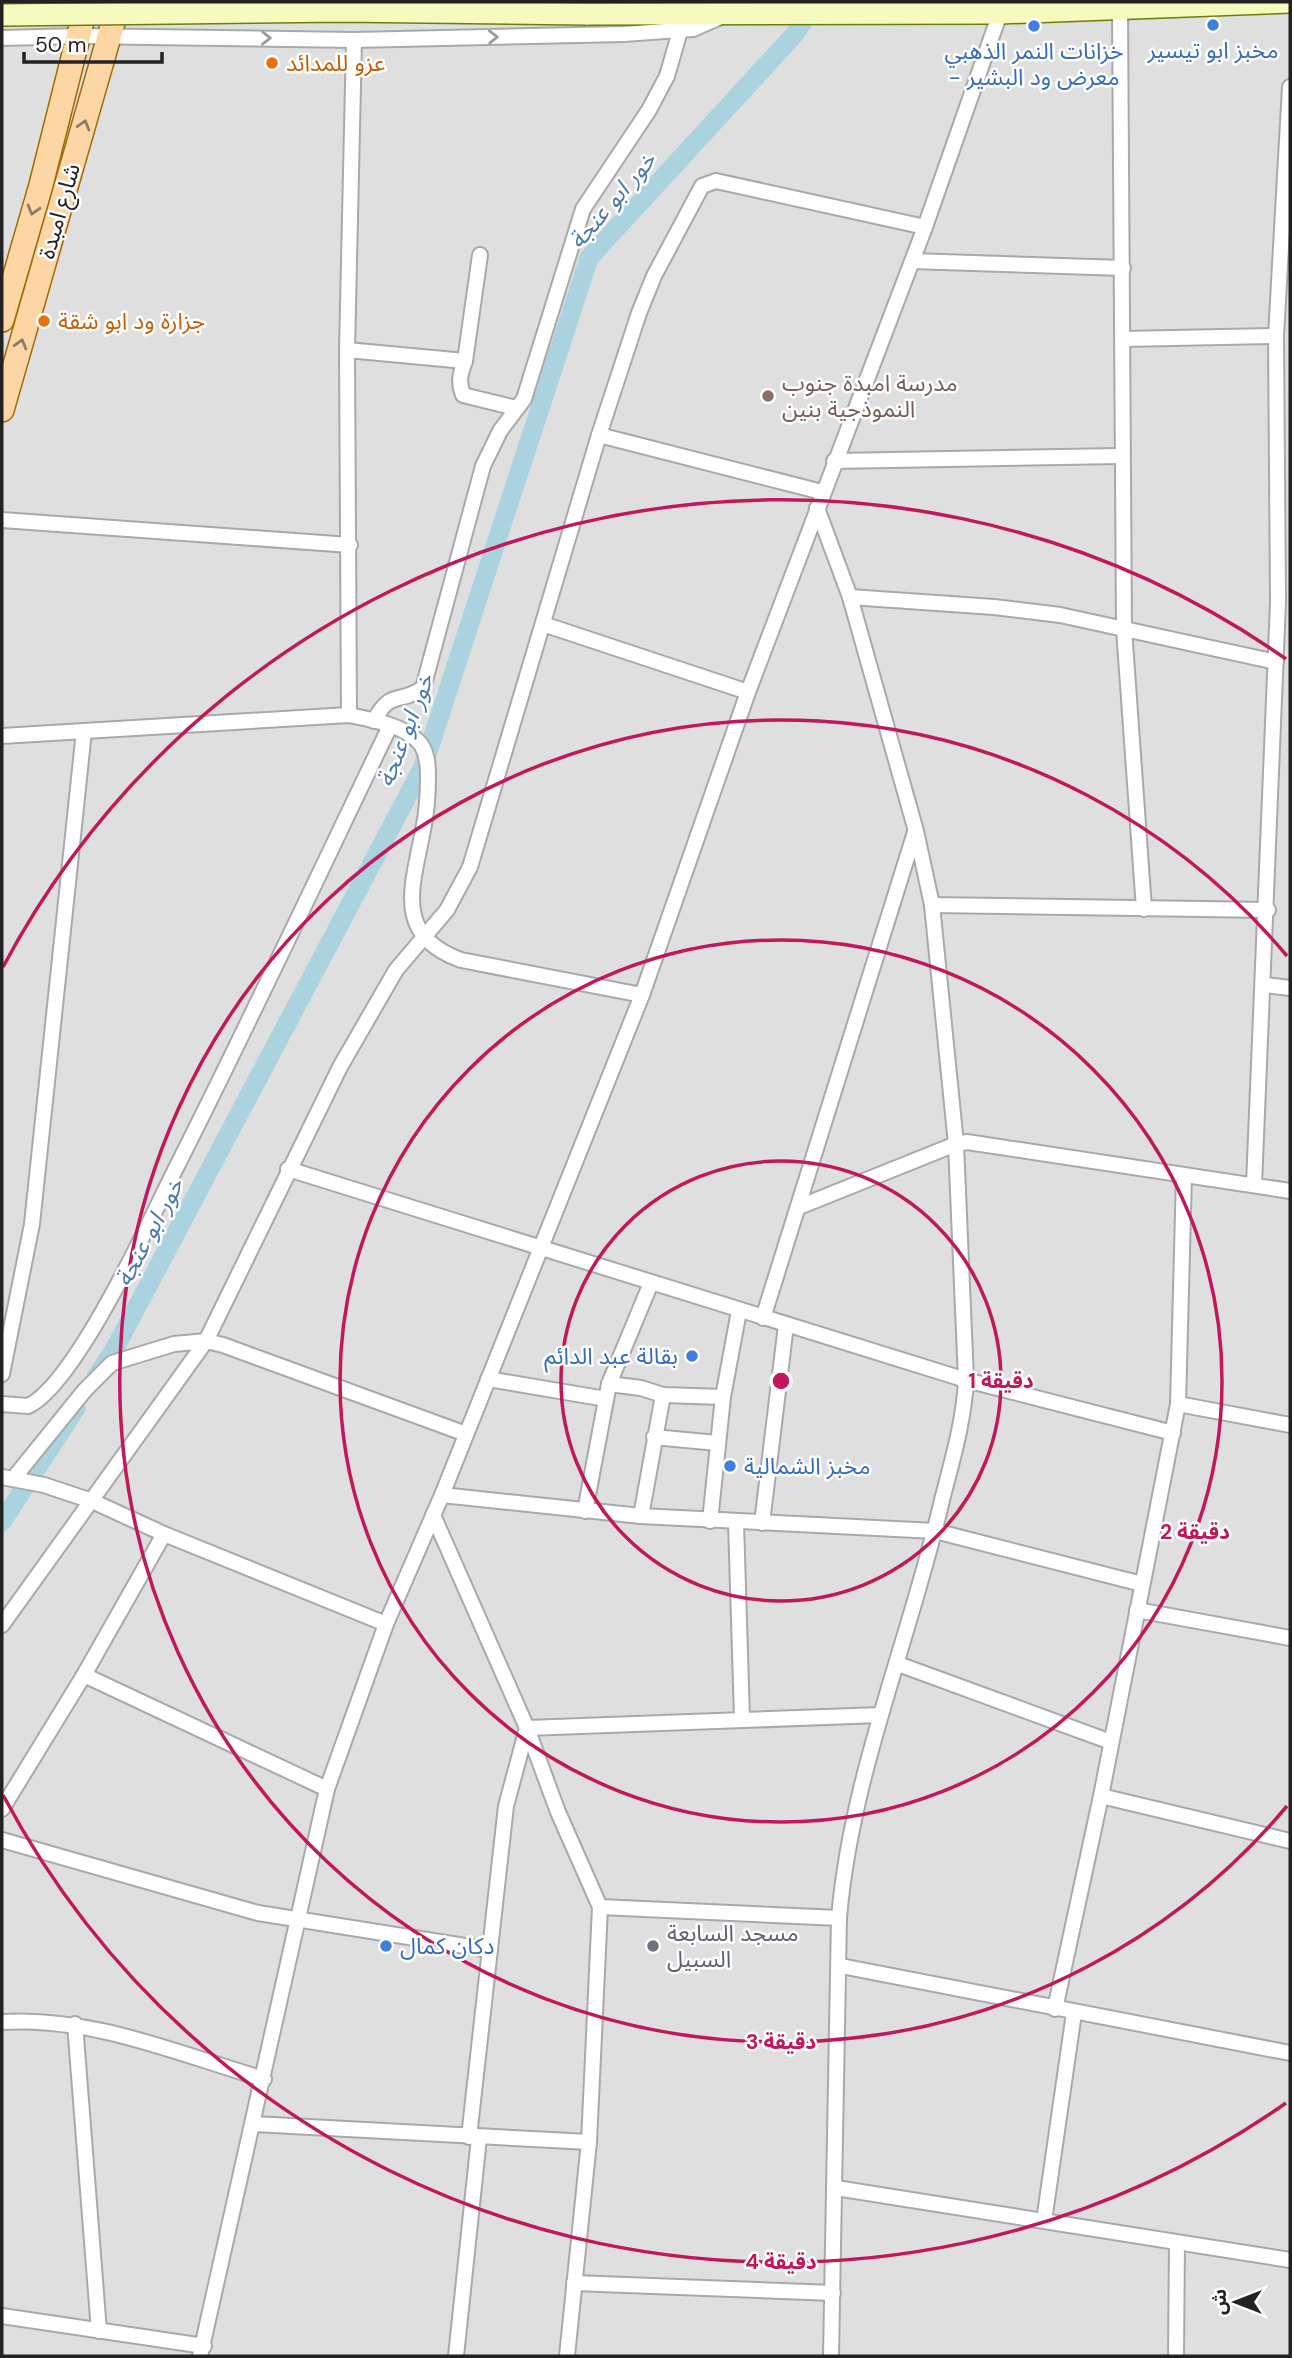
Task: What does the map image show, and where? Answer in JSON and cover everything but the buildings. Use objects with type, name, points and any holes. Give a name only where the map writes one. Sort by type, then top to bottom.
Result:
[{"type":"main road","points":[[2,320],[10,262],[87,2]]},
{"type":"main road","points":[[2,15],[342,11],[1000,13],[1290,2]]},
{"type":"main road","name":"شارع امبدة","points":[[2,410],[118,8]]},
{"type":"street","points":[[1120,7],[1124,339],[1120,456],[1124,629],[1144,909]]},
{"type":"street","points":[[2,38],[110,36],[354,40],[680,31],[705,26],[731,11]]},
{"type":"street","points":[[2,2316],[202,2351],[327,1789],[386,1624],[442,1495],[642,995],[748,692],[925,227],[1000,13]]},
{"type":"street","points":[[374,721],[389,700],[423,688],[483,466],[499,431],[524,399],[583,209],[649,110],[667,76],[680,31]]},
{"type":"street","points":[[349,715],[347,351],[354,40]]},
{"type":"street","points":[[1255,1185],[1276,662],[1284,603],[1276,336],[1290,87]]},
{"type":"street","points":[[2,1625],[206,1341],[288,1169],[379,996],[396,970],[447,910],[478,848],[599,435],[639,313],[654,276],[702,186],[716,181],[925,227]]},
{"type":"street","points":[[480,255],[465,361],[460,375],[463,395],[516,408]]},
{"type":"street","points":[[912,261],[1122,268]]},
{"type":"street","points":[[1124,339],[1276,336]]},
{"type":"street","points":[[347,351],[465,361]]},
{"type":"street","points":[[599,435],[822,492]]},
{"type":"street","points":[[834,461],[1120,456]]},
{"type":"street","points":[[817,508],[850,597],[916,831],[932,905],[956,1144],[966,1380],[964,1407],[935,1531],[881,1715],[843,1872],[839,1918],[841,1966],[831,2356]]},
{"type":"street","points":[[2,520],[350,545]]},
{"type":"street","points":[[850,597],[1034,611],[1276,662]]},
{"type":"street","points":[[543,624],[748,692]]},
{"type":"street","points":[[2,736],[349,715],[390,726],[418,741],[424,749],[428,767],[428,803],[411,900],[416,925],[424,938],[445,954],[461,960],[642,995]]},
{"type":"street","points":[[2,1404],[28,1406],[44,1394],[58,1380],[103,1310],[218,1084],[390,726]]},
{"type":"street","points":[[2,1374],[32,1224],[84,731]]},
{"type":"street","points":[[763,1318],[916,831]]},
{"type":"street","points":[[932,905],[1268,910]]},
{"type":"street","points":[[1265,985],[1290,988]]},
{"type":"street","points":[[799,1207],[956,1144],[994,1144],[1290,1191]]},
{"type":"street","points":[[288,1169],[966,1380],[1173,1433]]},
{"type":"street","points":[[1055,2009],[1101,1796],[1178,1404],[1184,1175]]},
{"type":"street","points":[[585,1511],[607,1391],[651,1283]]},
{"type":"street","points":[[710,1521],[723,1397],[739,1311]]},
{"type":"street","points":[[762,1523],[786,1325]]},
{"type":"street","points":[[386,1624],[164,1534],[92,1500],[7,1478],[85,1390],[113,1363],[152,1348],[206,1341],[466,1434]]},
{"type":"street","points":[[488,1379],[607,1391],[641,1388],[663,1395],[723,1397]]},
{"type":"street","points":[[641,1516],[663,1395]]},
{"type":"street","points":[[1178,1404],[1290,1425]]},
{"type":"street","points":[[654,1437],[717,1443]]},
{"type":"street","points":[[442,1495],[641,1516],[935,1531],[1142,1584]]},
{"type":"street","points":[[433,1515],[527,1728],[558,1812],[600,1907],[589,2142],[567,2356]]},
{"type":"street","points":[[736,1522],[743,1718]]},
{"type":"street","points":[[2,1809],[84,1675],[164,1534]]},
{"type":"street","points":[[1137,1610],[1290,1638]]},
{"type":"street","points":[[898,1664],[1111,1742]]},
{"type":"street","points":[[84,1675],[327,1789]]},
{"type":"street","points":[[527,1728],[881,1715]]},
{"type":"street","points":[[456,2356],[490,1950],[506,1806],[527,1728]]},
{"type":"street","points":[[1101,1796],[1290,1841]]},
{"type":"street","points":[[2,1840],[235,1907],[296,1920],[490,1950]]},
{"type":"street","points":[[600,1907],[839,1918]]},
{"type":"street","points":[[841,1966],[1290,2053]]},
{"type":"street","points":[[1044,2221],[1074,2013]]},
{"type":"street","points":[[2,2022],[35,2020],[75,2024],[264,2079]]},
{"type":"street","points":[[75,2024],[99,2331]]},
{"type":"street","points":[[253,2124],[589,2142]]},
{"type":"street","points":[[836,2188],[1177,2245],[1290,2260]]},
{"type":"street","points":[[1176,2356],[1177,2245]]},
{"type":"street","points":[[574,2283],[833,2293]]},
{"type":"shaded area","points":[[2,2],[1290,2],[1290,2356],[2,2356]]},
{"type":"waterway","name":"خور ابو عنجة","points":[[96,1377],[114,1350],[423,767],[589,258],[794,35],[816,2]]},
{"type":"waterway","name":"خور ابو عنجة","points":[[2,1522],[76,1408]]},
{"type":"place","name":"مخبز ابو تيسير","points":[[1213,25]]},
{"type":"place","name":"خزانات النمر الذهبي - معرض ود البشير","points":[[1034,26]]},
{"type":"place","name":"عزو للمدائد","points":[[272,63]]},
{"type":"place","name":"جزارة ود ابو شقة","points":[[44,321]]},
{"type":"place","name":"مدرسة امبدة جنوب النموذجية بنين","points":[[768,396]]},
{"type":"place","name":"بقالة عبد الدائم","points":[[692,1356]]},
{"type":"place","name":"مخبز الشمالية","points":[[730,1466]]},
{"type":"place","name":"دكان كمال","points":[[386,1946]]},
{"type":"place","name":"مسجد السابعة السبيل","points":[[653,1946]]}]
